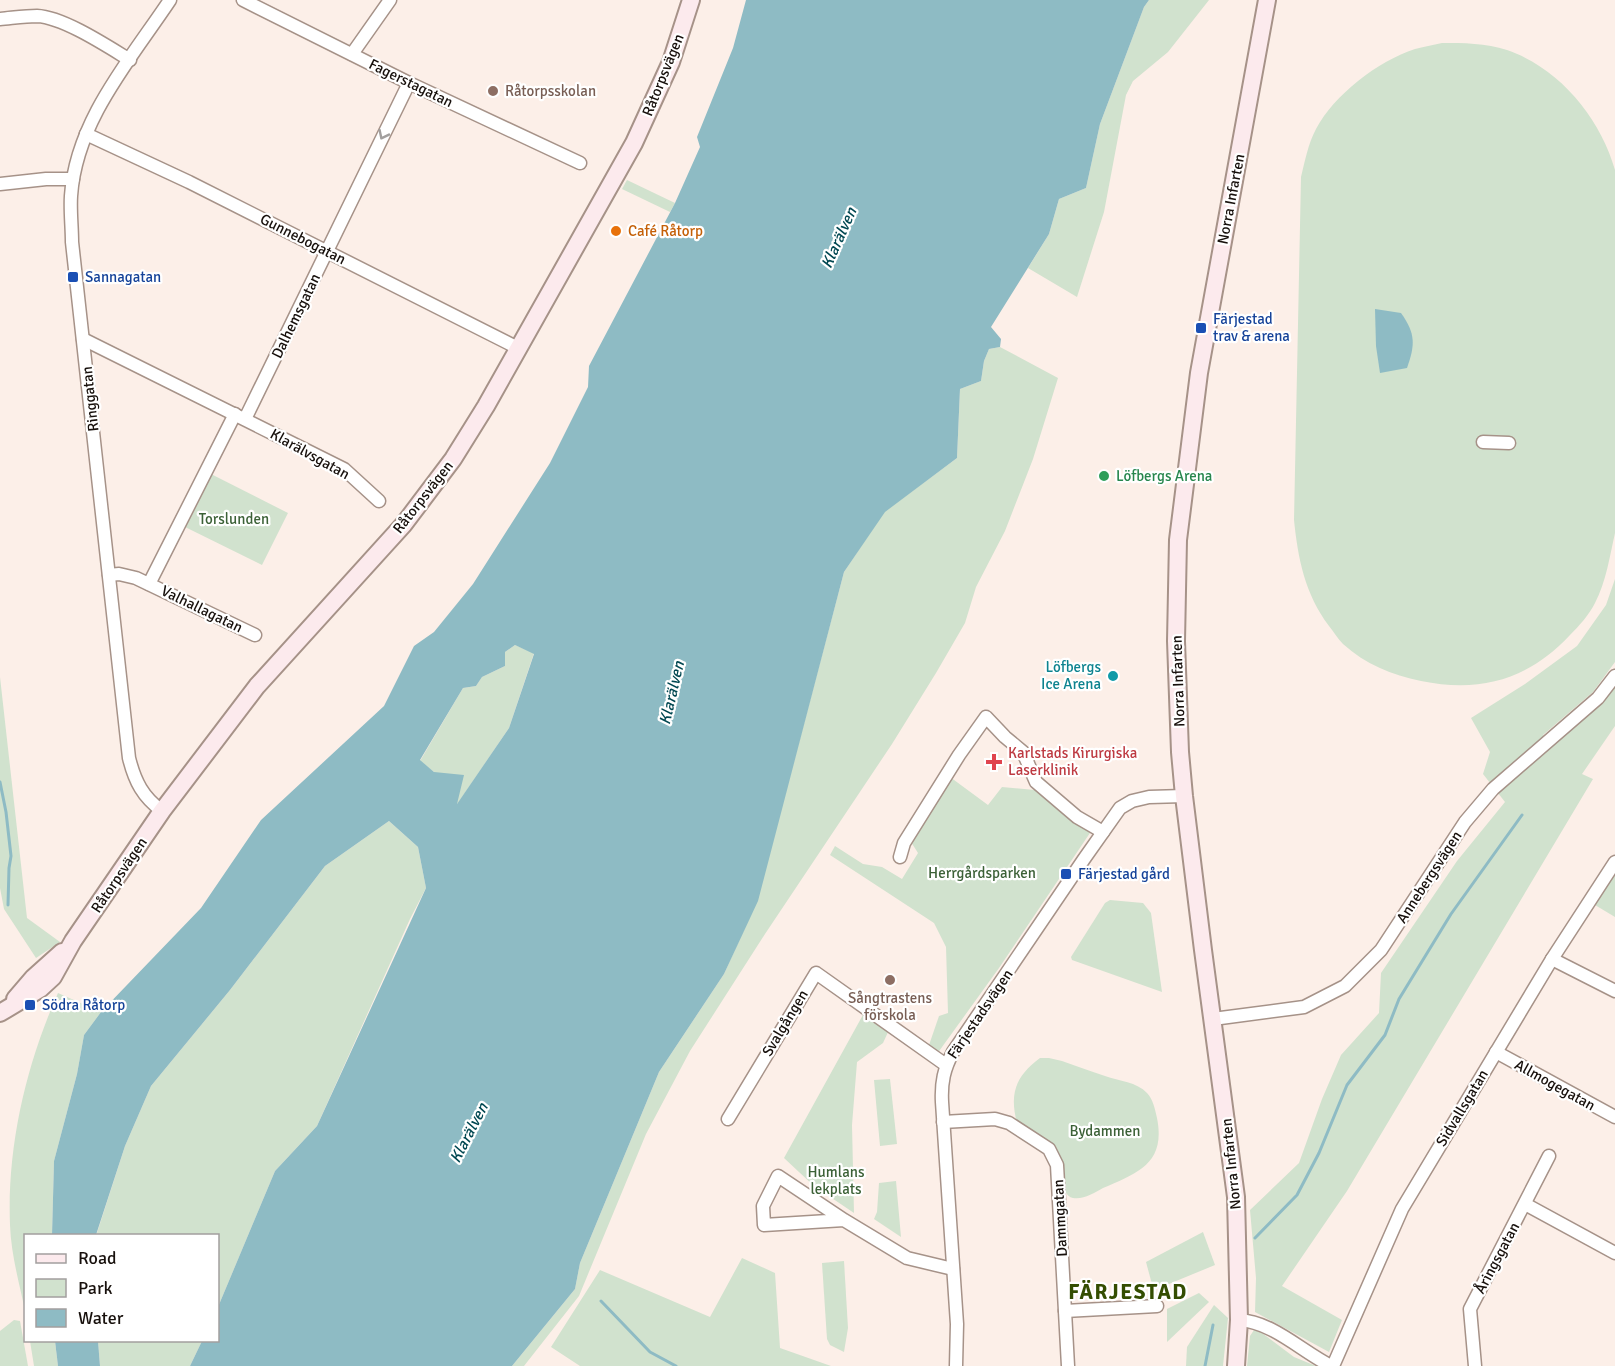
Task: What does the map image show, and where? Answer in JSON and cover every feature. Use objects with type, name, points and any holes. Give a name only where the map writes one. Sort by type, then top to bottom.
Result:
[{"type":"street","name":"Ringgatan","points":[[162,811],[143,794],[129,758],[72,242],[71,197],[73,179],[86,134],[103,100],[170,0]]},
{"type":"street","name":"Fagerstagatan","points":[[243,0],[409,83],[580,163]]},
{"type":"street","points":[[352,54],[390,0]]},
{"type":"street","name":"Råtorpsvägen","points":[[5,1009],[40,989],[53,977],[73,941],[162,811],[257,686],[354,581],[430,491],[453,459],[486,406],[634,143],[671,62],[691,0]]},
{"type":"street","name":"Norra Infarten","points":[[1236,1366],[1239,1320],[1236,1197],[1184,796],[1176,641],[1178,540],[1199,373],[1267,0]]},
{"type":"street","points":[[0,20],[37,16],[46,18],[81,32],[129,60]]},
{"type":"street","name":"Dalhemsgatan","points":[[240,417],[328,251],[409,83]]},
{"type":"street","name":"Gunnebogatan","points":[[86,134],[189,182],[518,348]]},
{"type":"street","points":[[0,184],[46,179],[73,179]]},
{"type":"street","name":"Klarälvsgatan","points":[[83,339],[344,469],[379,501]]},
{"type":"street","name":"Valhallagatan","points":[[149,584],[192,498],[240,417]]},
{"type":"street","points":[[1483,442],[1509,443]]},
{"type":"street","name":"Valhallagatan","points":[[109,575],[127,575],[149,584],[255,635]]},
{"type":"street","name":"Annebergsvägen","points":[[1212,1019],[1304,1007],[1345,986],[1381,950],[1465,822],[1493,789],[1598,698],[1615,676]]},
{"type":"street","points":[[900,857],[904,843],[959,755],[986,717],[1023,752],[1036,782],[1077,817],[1103,832]]},
{"type":"street","name":"Färjestadsvägen","points":[[956,1366],[957,1324],[943,1122],[942,1083],[946,1065],[1120,808],[1132,801],[1149,797],[1184,796]]},
{"type":"street","name":"Sidvallsgatan","points":[[1332,1366],[1402,1209],[1552,959],[1615,862]]},
{"type":"street","points":[[1552,959],[1615,991]]},
{"type":"street","name":"Svalgången","points":[[728,1119],[816,972],[946,1065]]},
{"type":"street","name":"Allmogegatan","points":[[1496,1052],[1615,1117]]},
{"type":"street","name":"Dammgatan","points":[[943,1122],[995,1119],[1009,1123],[1048,1149],[1057,1165],[1068,1366]]},
{"type":"street","name":"Åringsgatan","points":[[1475,1366],[1470,1309],[1550,1156]]},
{"type":"street","points":[[844,1220],[764,1225],[764,1206],[778,1176],[844,1220],[907,1257],[953,1269]]},
{"type":"street","points":[[1526,1204],[1615,1253]]},
{"type":"street","points":[[1065,1311],[1157,1306]]},
{"type":"street","points":[[1239,1320],[1259,1323],[1332,1366]]},
{"type":"green space","points":[[1149,0],[1209,0],[1168,52],[1133,81],[1126,95],[1104,212],[1077,297],[1028,268],[1049,234],[1059,199],[1086,188],[1100,124],[1144,7]]},
{"type":"green space","points":[[1442,43],[1475,44],[1507,50],[1544,69],[1575,97],[1588,113],[1608,150],[1615,170],[1615,533],[1605,577],[1590,612],[1577,628],[1537,663],[1502,679],[1483,684],[1463,685],[1421,681],[1400,676],[1370,663],[1343,644],[1321,614],[1308,589],[1298,549],[1294,520],[1301,177],[1309,147],[1324,116],[1358,81],[1401,54]]},
{"type":"green space","points":[[627,180],[675,203],[670,212],[622,189]]},
{"type":"green space","points":[[1000,347],[1058,378],[1033,459],[1005,531],[976,587],[965,623],[892,744],[690,1051],[646,1134],[579,1296],[524,1366],[512,1366],[575,1289],[580,1263],[659,1072],[724,974],[757,901],[844,572],[884,512],[957,458],[960,389],[981,381],[984,361],[989,349]]},
{"type":"green space","name":"Torslunden","points":[[207,472],[288,513],[262,565],[181,525]]},
{"type":"green space","points":[[1615,579],[1615,662],[1593,692],[1543,735],[1549,749],[1598,705],[1615,684],[1615,726],[1582,774],[1593,779],[1347,1191],[1282,1286],[1342,1320],[1329,1352],[1255,1312],[1256,1278],[1250,1210],[1299,1163],[1341,1055],[1379,1013],[1381,973],[1457,861],[1505,802],[1483,774],[1490,752],[1471,718],[1525,684],[1577,646],[1606,605]]},
{"type":"green space","points":[[515,645],[534,653],[509,728],[456,806],[434,772],[420,761],[463,688],[476,686],[482,677],[505,666],[505,652]]},
{"type":"green space","points":[[0,677],[27,918],[60,942],[36,958],[4,909],[0,888]]},
{"type":"green space","name":"Herrgårdsparken","points":[[950,777],[988,805],[1002,787],[1035,790],[1092,830],[999,968],[937,1054],[928,1048],[939,1016],[948,1013],[946,947],[934,923],[830,855],[835,846],[863,864],[882,867],[902,879],[918,853],[911,842]]},
{"type":"green space","points":[[389,821],[418,847],[426,888],[317,1126],[275,1171],[219,1305],[219,1234],[97,1234],[125,1146],[151,1086],[230,990],[325,866]]},
{"type":"green space","points":[[1615,872],[1615,917],[1595,905]]},
{"type":"green space","points":[[1110,900],[1143,903],[1151,913],[1162,992],[1072,960],[1071,957],[1105,903]]},
{"type":"green space","points":[[58,993],[101,1012],[84,1035],[77,1074],[54,1161],[52,1234],[24,1234],[24,1306],[14,1259],[10,1225],[12,1166],[21,1106],[47,1020]]},
{"type":"green space","name":"Humlans lekplats","points":[[864,1013],[889,1030],[883,1043],[857,1062],[852,1125],[854,1213],[814,1186],[784,1158]]},
{"type":"green space","name":"Bydammen","points":[[1040,1058],[1062,1061],[1128,1082],[1147,1093],[1155,1108],[1159,1133],[1153,1156],[1146,1164],[1138,1171],[1088,1196],[1073,1198],[1069,1196],[1064,1186],[1057,1151],[1041,1137],[1017,1123],[1014,1103],[1016,1086],[1025,1072]]},
{"type":"green space","points":[[890,1079],[897,1144],[880,1146],[874,1080]]},
{"type":"green space","points":[[896,1181],[901,1237],[874,1219],[877,1212],[879,1183]]},
{"type":"green space","points":[[1203,1232],[1215,1265],[1164,1286],[1153,1288],[1146,1262]]},
{"type":"green space","points":[[742,1258],[775,1273],[780,1348],[831,1366],[580,1366],[551,1347],[600,1270],[710,1317]]},
{"type":"green space","points":[[844,1261],[848,1328],[844,1352],[830,1345],[827,1339],[822,1263]]},
{"type":"green space","points":[[1199,1293],[1209,1302],[1167,1342],[1167,1309]]},
{"type":"green space","points":[[1214,1305],[1228,1318],[1223,1366],[1186,1366],[1187,1347]]},
{"type":"green space","points":[[14,1320],[20,1321],[28,1366],[0,1366],[0,1331]]},
{"type":"green space","points":[[1254,1330],[1262,1333],[1294,1357],[1316,1366],[1247,1366],[1250,1336]]},
{"type":"green space","points":[[30,1342],[55,1342],[58,1366],[34,1366]]},
{"type":"green space","points":[[98,1342],[202,1342],[190,1366],[100,1366]]},
{"type":"water","name":"Klarälven","points":[[746,0],[1149,0],[1144,7],[1100,124],[1086,188],[1059,199],[1049,234],[991,327],[1001,339],[1000,347],[989,349],[984,361],[981,381],[960,389],[957,458],[885,512],[844,572],[758,901],[724,974],[659,1072],[580,1263],[575,1289],[512,1366],[190,1366],[202,1342],[219,1342],[219,1305],[275,1171],[317,1126],[426,888],[418,847],[389,821],[325,866],[230,990],[151,1086],[125,1146],[96,1234],[52,1234],[54,1161],[77,1074],[84,1035],[101,1012],[201,908],[261,820],[384,706],[414,646],[434,632],[473,584],[550,463],[588,387],[589,366],[675,203],[700,147],[697,137],[733,48]],"holes":[[[515,645],[534,654],[509,728],[457,804],[464,775],[434,772],[420,760],[463,688],[476,686],[482,677],[505,666],[505,652]]]},
{"type":"water","points":[[1375,309],[1401,313],[1406,320],[1413,340],[1407,368],[1380,373],[1376,346]]},
{"type":"water","points":[[55,1342],[98,1342],[100,1366],[58,1366]]},
{"type":"waterway","points":[[0,782],[11,856],[8,905]]},
{"type":"waterway","points":[[1255,1238],[1297,1195],[1319,1153],[1347,1085],[1385,1035],[1399,999],[1451,914],[1522,815]]},
{"type":"waterway","points":[[601,1301],[650,1352],[676,1366]]},
{"type":"waterway","points":[[1205,1366],[1213,1325]]},
{"type":"place","name":"Råtorpsskolan","points":[[493,91]]},
{"type":"place","name":"Café Råtorp","points":[[616,231]]},
{"type":"place","name":"Sannagatan","points":[[73,277]]},
{"type":"place","name":"Färjestad trav & arena","points":[[1201,328]]},
{"type":"place","name":"Löfbergs Arena","points":[[1104,476]]},
{"type":"place","name":"Löfbergs Ice Arena","points":[[1113,676]]},
{"type":"place","name":"Karlstads Kirurgiska Laserklinik","points":[[994,762]]},
{"type":"place","name":"Färjestad gård","points":[[1066,874]]},
{"type":"place","name":"Sångtrastens förskola","points":[[890,980]]},
{"type":"place","name":"Södra Råtorp","points":[[30,1005]]},
{"type":"district","name":"FÄRJESTAD","points":[[1128,1292]]}]
